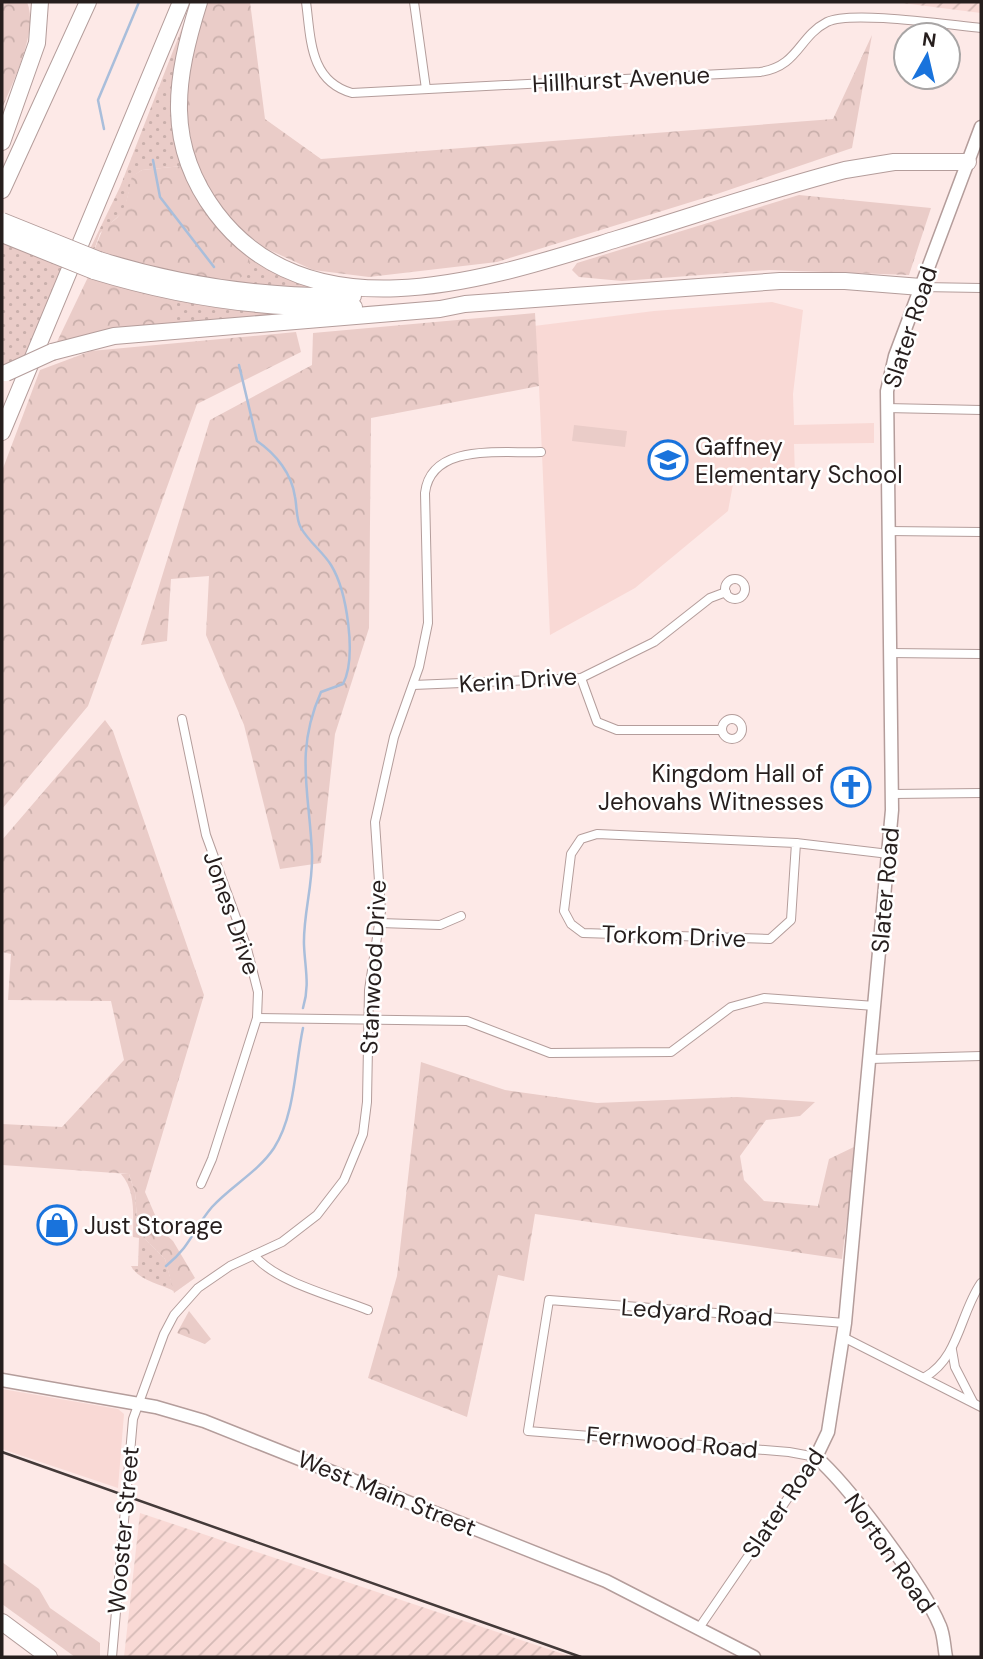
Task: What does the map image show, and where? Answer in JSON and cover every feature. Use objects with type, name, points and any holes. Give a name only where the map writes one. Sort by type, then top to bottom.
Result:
[{"type":"highway","points":[[2,142],[37,43],[40,2]]},
{"type":"highway","points":[[2,190],[88,2]]},
{"type":"highway","points":[[2,432],[181,2]]},
{"type":"highway","points":[[199,2],[180,66],[178,111],[189,164],[216,214],[252,249],[305,277],[353,288],[407,289]]},
{"type":"highway","points":[[2,220],[97,266],[186,283],[262,293],[356,296],[479,278],[544,262],[845,170],[894,162],[975,162]]},
{"type":"highway","points":[[2,234],[175,293],[261,305],[326,308],[442,301],[465,304]]},
{"type":"highway","points":[[4,374],[52,352],[114,336],[414,312],[465,304],[780,281],[845,281],[921,287]]},
{"type":"highway","points":[[2,1622],[47,1657]]},
{"type":"highway","points":[[2,1631],[47,1657]]},
{"type":"main road","name":"Slater Road","points":[[816,1457],[828,1432],[844,1330],[889,854],[892,793],[886,408],[891,370],[921,287],[975,162],[981,127]]},
{"type":"main road","name":"West Main Street","points":[[2,1380],[137,1404],[204,1421],[627,1590],[754,1657]]},
{"type":"main road","name":"Norton Road","points":[[816,1457],[867,1518],[925,1596],[941,1628],[946,1657]]},
{"type":"street","name":"Hillhurst Avenue","points":[[306,2],[314,59],[318,68],[332,84],[352,93],[760,72],[790,61],[819,27],[841,18],[981,28]]},
{"type":"street","points":[[414,2],[426,89]]},
{"type":"street","points":[[921,287],[981,288]]},
{"type":"street","points":[[886,408],[981,410]]},
{"type":"street","name":"Stanwood Drive","points":[[137,1404],[164,1334],[181,1306],[208,1281],[308,1224],[335,1195],[352,1165],[366,1118],[369,990],[380,923],[375,822],[377,803],[394,737],[413,685],[428,623],[425,493],[429,475],[450,458],[541,452]]},
{"type":"street","points":[[888,531],[981,532]]},
{"type":"street","name":"Kerin Drive","points":[[413,685],[582,678],[654,642],[710,598],[726,592]]},
{"type":"street","points":[[890,653],[981,654]]},
{"type":"street","points":[[582,678],[597,722],[617,730],[722,730]]},
{"type":"street","name":"Jones Drive","points":[[182,719],[206,835],[256,977],[257,1018],[212,1159],[201,1184]]},
{"type":"street","points":[[892,793],[981,793]]},
{"type":"street","name":"Torkom Drive","points":[[796,844],[791,920],[770,939],[583,933],[571,924],[564,911],[571,854],[581,839],[597,834],[796,844],[889,854]]},
{"type":"street","points":[[380,923],[440,925],[461,916]]},
{"type":"street","points":[[257,1018],[467,1021],[550,1054],[671,1052],[731,1007],[764,998],[875,1006]]},
{"type":"street","points":[[870,1059],[981,1056]]},
{"type":"street","points":[[254,1255],[262,1265],[277,1274],[368,1310]]},
{"type":"street","points":[[925,1377],[941,1366],[952,1350],[962,1318],[981,1283]]},
{"type":"street","name":"Ledyard Road","points":[[527,1431],[549,1300],[844,1330]]},
{"type":"street","points":[[844,1330],[977,1404]]},
{"type":"street","points":[[952,1350],[955,1367],[977,1404]]},
{"type":"street","name":"Wooster Street","points":[[112,1657],[137,1404]]},
{"type":"street","name":"Fernwood Road","points":[[527,1431],[789,1452],[816,1457]]},
{"type":"street","name":"Slater Road","points":[[699,1628],[816,1457]]},
{"type":"shaded area","points":[[894,2],[981,2],[981,13]]},
{"type":"shaded area","name":"Gaffney Elementary School","points":[[772,302],[803,310],[793,394],[794,425],[874,423],[874,443],[794,444],[795,476],[734,479],[728,511],[635,588],[550,635],[539,386],[395,377],[501,330],[654,311]]},
{"type":"shaded area","points":[[2,1389],[118,1409],[124,1414],[118,1488],[2,1449]]},
{"type":"shaded area","points":[[140,1513],[572,1657],[124,1657]]},
{"type":"green space","points":[[2,2],[27,2],[30,27],[23,56],[2,109]]},
{"type":"green space","points":[[208,2],[250,2],[265,119],[321,159],[833,119],[872,35],[852,148],[717,194],[497,262],[369,277],[313,270],[265,248],[223,215],[196,166],[185,107],[188,57]]},
{"type":"green space","points":[[187,15],[190,16],[179,55],[173,108],[182,166],[142,170],[133,176],[124,211],[100,233],[93,253],[89,251],[120,187]]},
{"type":"green space","points":[[182,166],[210,218],[247,254],[248,268],[243,276],[232,284],[93,253],[104,226],[121,212],[132,176],[142,170]]},
{"type":"green space","points":[[799,195],[931,208],[909,275],[769,270],[622,281],[579,277],[572,270],[577,263]]},
{"type":"green space","points":[[2,240],[62,266],[24,358],[2,371]]},
{"type":"green space","points":[[247,253],[263,265],[312,286],[312,290],[232,284]]},
{"type":"green space","points":[[89,275],[177,300],[177,324],[55,346]]},
{"type":"green space","points":[[177,300],[244,311],[313,312],[177,324]]},
{"type":"green space","points":[[535,313],[539,386],[371,418],[369,628],[335,734],[321,863],[280,869],[244,725],[206,635],[209,576],[171,579],[167,641],[141,645],[210,420],[312,365],[313,333]]},
{"type":"green space","points":[[296,332],[301,352],[197,404],[88,706],[2,809],[2,471],[40,370],[91,351]]},
{"type":"green space","points":[[574,425],[627,431],[625,447],[572,441]]},
{"type":"green space","points":[[105,720],[113,731],[204,995],[145,1192],[162,1231],[173,1241],[195,1278],[174,1293],[165,1259],[138,1232],[135,1193],[129,1174],[2,1165],[2,1124],[62,1127],[124,1060],[111,1001],[8,1000],[11,954],[2,952],[2,840]]},
{"type":"green space","points":[[421,1062],[505,1090],[597,1103],[737,1097],[815,1102],[800,1116],[766,1120],[740,1156],[744,1180],[764,1201],[818,1206],[829,1159],[856,1146],[842,1259],[535,1214],[524,1281],[498,1275],[467,1417],[368,1378],[397,1276]]},
{"type":"green space","points":[[121,1174],[129,1174],[135,1193],[138,1232],[165,1259],[174,1291],[144,1278],[131,1266],[138,1266],[139,1238],[133,1237],[131,1196]]},
{"type":"green space","points":[[189,1311],[211,1339],[205,1344],[177,1333]]},
{"type":"green space","points":[[2,1562],[39,1589],[50,1608],[100,1643],[100,1657],[75,1657],[2,1604]]},
{"type":"waterway","points":[[104,129],[98,100],[139,2]]},
{"type":"waterway","points":[[153,160],[160,197],[214,267]]},
{"type":"waterway","points":[[239,365],[257,441],[277,458],[287,473],[296,501],[299,525],[328,560],[337,576],[346,607],[350,641],[343,684],[321,692],[308,734],[306,773],[312,866],[304,934],[307,984],[303,1008]]},
{"type":"waterway","points":[[166,1266],[187,1244],[212,1207],[268,1157],[274,1148],[290,1106],[303,1028]]},
{"type":"railway","points":[[2,1452],[581,1657]]},
{"type":"place","name":"Gaffney Elementary School","points":[[668,460]]},
{"type":"place","name":"Kingdom Hall of Jehovahs Witnesses","points":[[851,787]]},
{"type":"place","name":"Just Storage","points":[[57,1225]]}]
